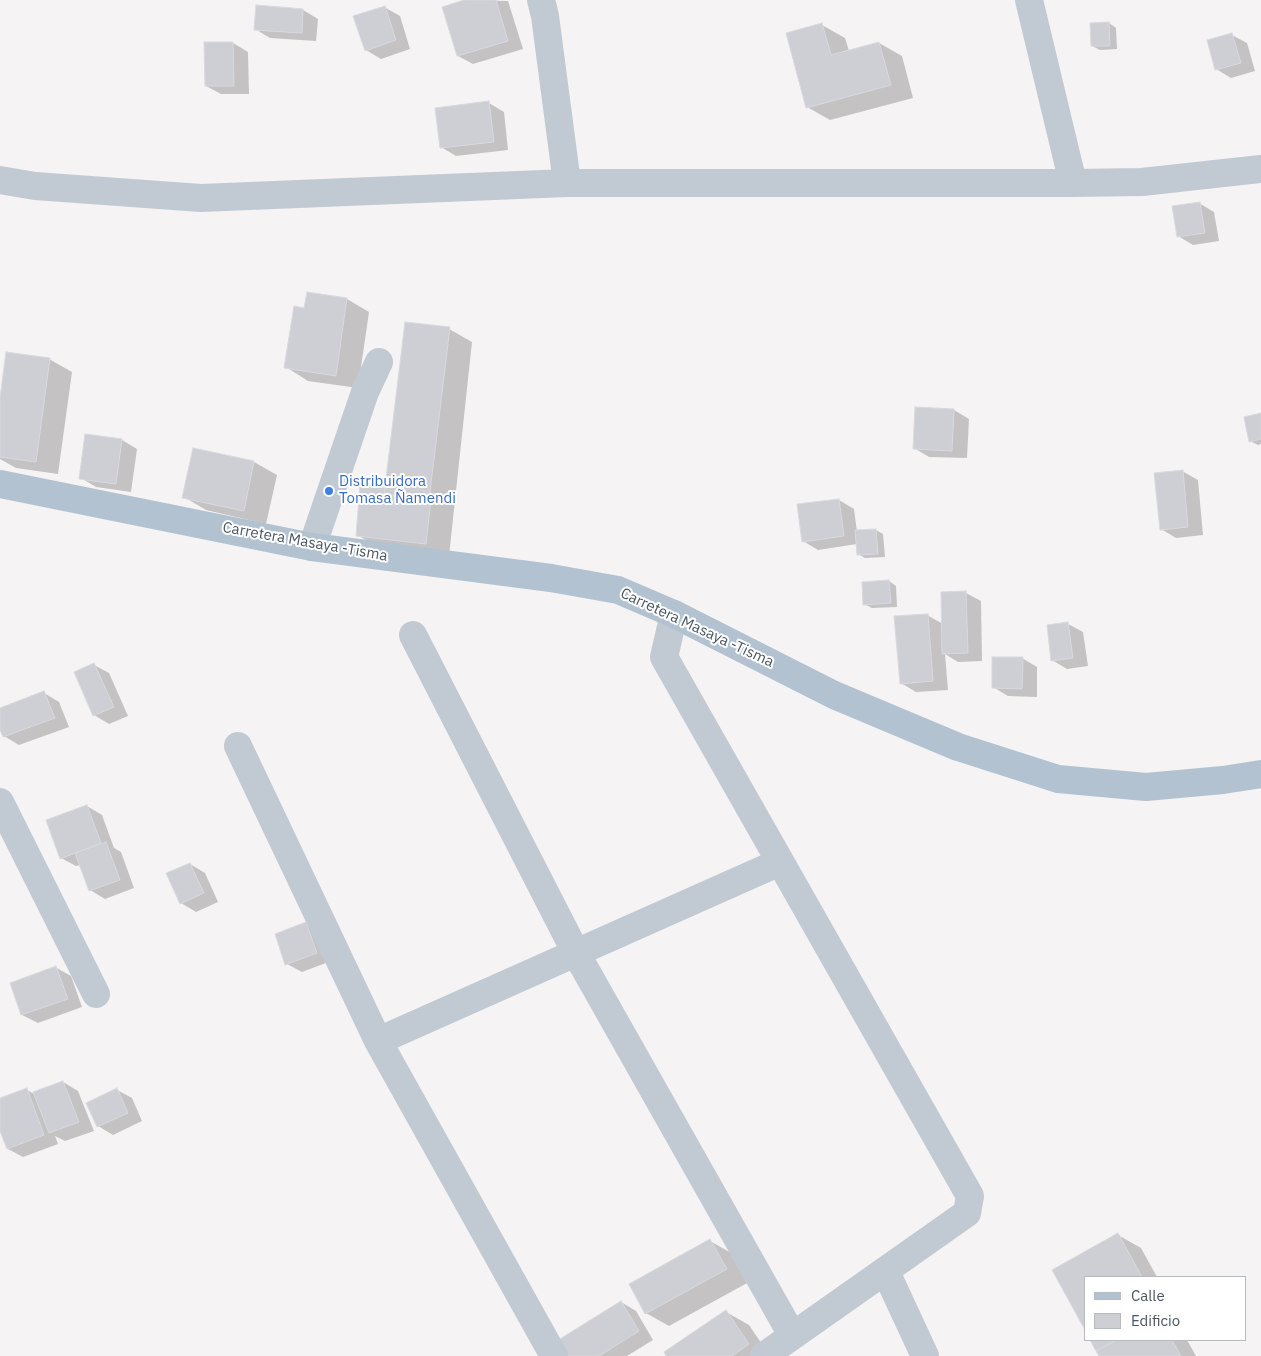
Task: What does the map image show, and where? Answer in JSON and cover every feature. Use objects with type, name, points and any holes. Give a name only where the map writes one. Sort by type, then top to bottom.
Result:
[{"type":"main road","name":"Carretera Masaya -Tisma","points":[[0,484],[312,547],[551,578],[618,590],[674,614],[843,699],[958,747],[1058,779],[1146,786],[1223,780],[1261,774]]},
{"type":"street","points":[[541,0],[545,16],[566,183]]},
{"type":"street","points":[[1029,0],[1073,183]]},
{"type":"street","points":[[0,180],[36,186],[201,198],[566,183],[1142,182],[1261,169]]},
{"type":"street","points":[[312,547],[365,392],[379,362]]},
{"type":"street","points":[[674,614],[664,657],[970,1196],[967,1213],[886,1272],[764,1356]]},
{"type":"street","points":[[413,636],[576,954],[792,1336]]},
{"type":"street","points":[[238,746],[378,1042],[554,1356]]},
{"type":"street","points":[[0,802],[96,994]]},
{"type":"street","points":[[378,1042],[780,862]]},
{"type":"street","points":[[886,1272],[925,1356]]},
{"type":"building","points":[[464,0],[496,0],[508,41],[457,56],[442,7]]},
{"type":"building","points":[[256,5],[303,9],[302,33],[254,30]]},
{"type":"building","points":[[385,6],[396,40],[365,51],[353,16]]},
{"type":"building","points":[[1109,22],[1110,46],[1091,46],[1090,23]]},
{"type":"building","points":[[822,23],[831,55],[879,42],[891,85],[806,108],[786,33]]},
{"type":"building","points":[[1232,33],[1241,63],[1215,70],[1207,40]]},
{"type":"building","points":[[204,42],[233,42],[234,86],[205,86]]},
{"type":"building","points":[[489,101],[494,142],[440,148],[435,108]]},
{"type":"building","points":[[1200,202],[1205,233],[1177,237],[1172,206]]},
{"type":"building","points":[[307,292],[347,298],[336,376],[284,368],[294,306],[304,308]]},
{"type":"building","points":[[405,322],[450,327],[429,500],[384,495]]},
{"type":"building","points":[[6,352],[50,358],[36,462],[0,457],[0,398]]},
{"type":"building","points":[[915,407],[954,409],[952,451],[913,449]]},
{"type":"building","points":[[1261,413],[1261,439],[1249,442],[1244,417]]},
{"type":"building","points":[[85,434],[122,439],[116,484],[79,479]]},
{"type":"building","points":[[193,448],[254,461],[244,511],[182,498]]},
{"type":"building","points":[[1183,470],[1188,527],[1160,530],[1154,473]]},
{"type":"building","points":[[360,485],[385,488],[384,495],[431,500],[426,544],[356,536]]},
{"type":"building","points":[[839,499],[844,536],[802,542],[797,504]]},
{"type":"building","points":[[876,529],[878,554],[857,555],[855,530]]},
{"type":"building","points":[[889,580],[891,603],[863,605],[862,582]]},
{"type":"building","points":[[966,591],[968,653],[942,654],[941,592]]},
{"type":"building","points":[[928,614],[933,681],[900,684],[894,616]]},
{"type":"building","points":[[1068,622],[1073,658],[1051,661],[1047,625]]},
{"type":"building","points":[[992,657],[1023,657],[1022,689],[992,688]]},
{"type":"building","points":[[94,663],[114,707],[93,716],[74,672]]},
{"type":"building","points":[[44,691],[55,718],[3,737],[0,730],[0,708]]},
{"type":"building","points":[[87,805],[101,843],[60,859],[46,820]]},
{"type":"building","points":[[106,842],[120,880],[89,891],[75,853]]},
{"type":"building","points":[[190,863],[204,893],[180,904],[166,873]]},
{"type":"building","points":[[306,922],[317,953],[285,965],[275,934]]},
{"type":"building","points":[[56,966],[68,999],[21,1015],[10,983]]},
{"type":"building","points":[[63,1081],[79,1122],[49,1133],[33,1092]]},
{"type":"building","points":[[27,1088],[44,1135],[7,1149],[0,1131],[0,1098]]},
{"type":"building","points":[[117,1088],[128,1113],[97,1127],[86,1103]]},
{"type":"building","points":[[1118,1233],[1141,1276],[1084,1276],[1084,1328],[1052,1270]]},
{"type":"building","points":[[710,1239],[727,1269],[645,1314],[629,1284]]},
{"type":"building","points":[[621,1301],[639,1331],[599,1356],[564,1356],[555,1342]]},
{"type":"building","points":[[726,1310],[749,1344],[732,1356],[666,1356],[664,1352]]},
{"type":"building","points":[[1091,1341],[1114,1341],[1096,1351]]},
{"type":"building","points":[[1114,1341],[1173,1341],[1181,1356],[1099,1356],[1096,1351]]},
{"type":"place","name":"Distribuidora Tomasa Ñamendi","points":[[329,491]]}]
